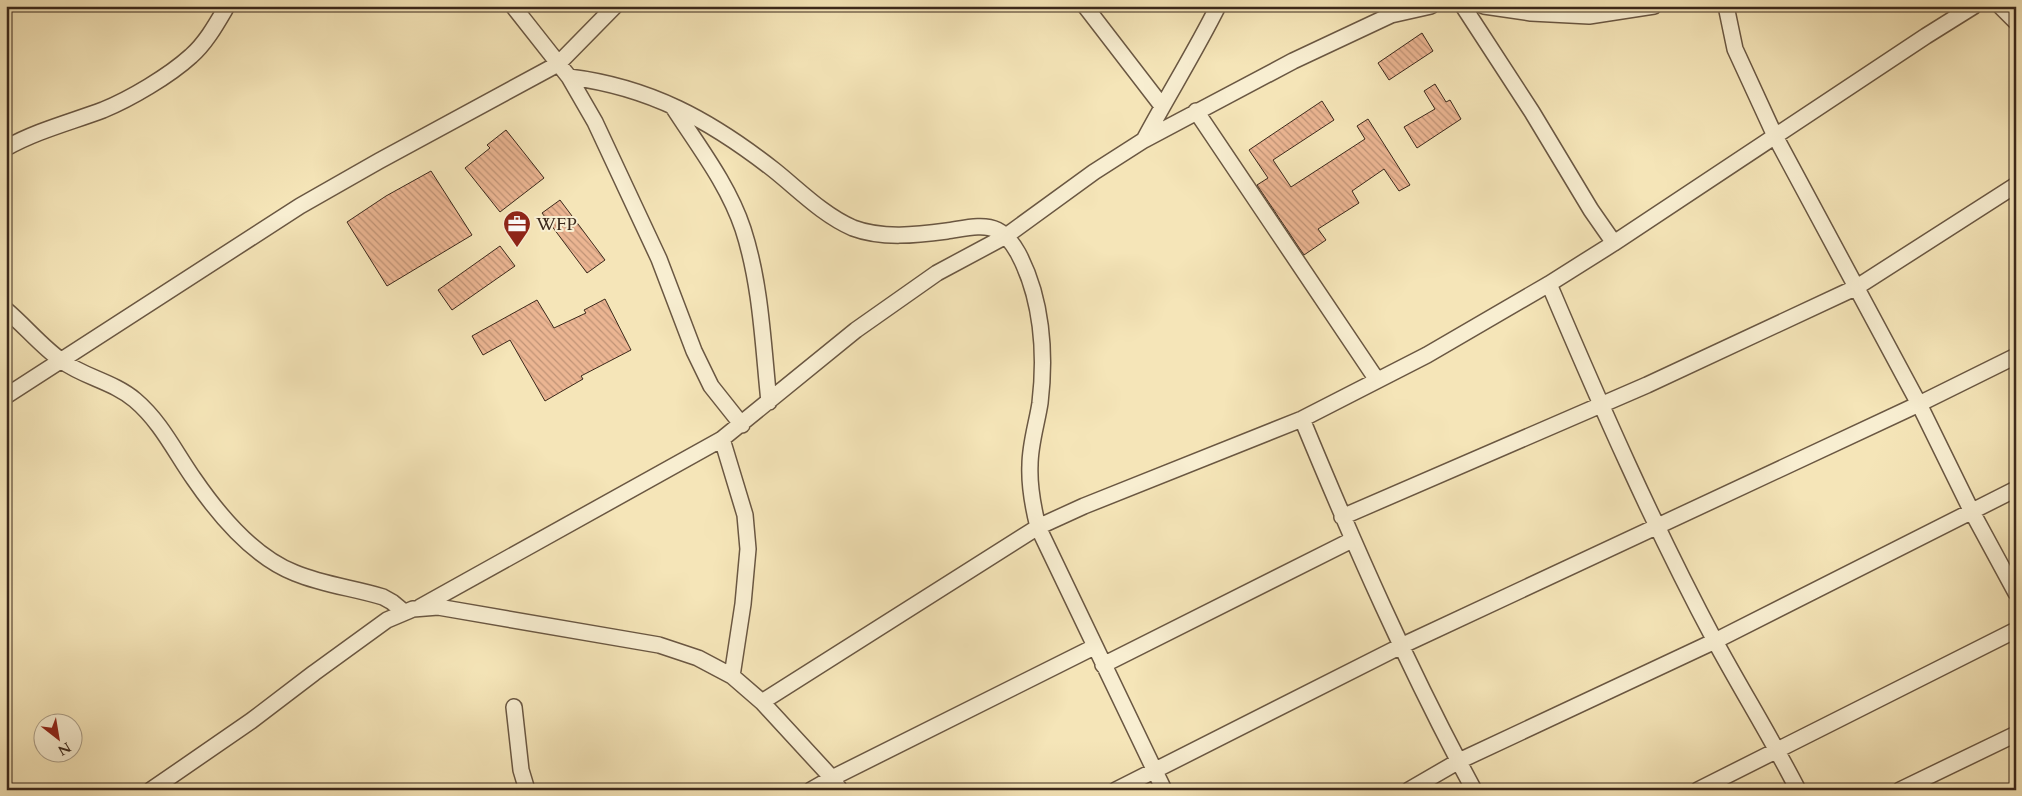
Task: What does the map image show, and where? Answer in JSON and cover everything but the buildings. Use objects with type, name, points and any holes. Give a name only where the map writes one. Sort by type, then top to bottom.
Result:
[{"type":"street","points":[[6,148],[105,109],[152,84],[191,56],[210,33],[227,6]]},
{"type":"street","points":[[513,6],[569,77],[595,122],[659,260],[694,350],[711,386],[742,424]]},
{"type":"street","points":[[6,396],[300,206],[378,161],[558,64],[615,6]]},
{"type":"street","points":[[1085,6],[1162,106]]},
{"type":"street","points":[[1144,140],[1199,45],[1218,6]]},
{"type":"street","points":[[420,608],[722,439],[872,318],[937,273],[1006,236],[1094,172],[1144,140],[1293,61],[1391,15],[1431,6]]},
{"type":"street","points":[[1463,6],[1532,112],[1591,210],[1614,243]]},
{"type":"street","points":[[1484,6],[1530,13],[1589,16],[1654,6]]},
{"type":"street","points":[[1726,6],[1735,49],[1775,136],[1919,404],[1971,510],[2016,593]]},
{"type":"street","points":[[762,702],[1038,527],[1084,506],[1302,419],[1427,355],[1549,284],[1614,243],[1974,6]]},
{"type":"street","points":[[2000,6],[2016,22]]},
{"type":"street","points":[[569,77],[597,80],[630,89],[672,105],[709,124],[738,142],[817,206],[852,227],[876,234],[989,228],[1006,236],[1013,244],[1024,267],[1038,314],[1043,345],[1040,401],[1030,464],[1032,502],[1038,527],[1164,790]]},
{"type":"street","points":[[672,105],[720,179],[743,228],[757,288],[769,402]]},
{"type":"street","points":[[1196,111],[1377,380]]},
{"type":"street","points":[[1342,516],[1601,405],[1857,287],[2016,186]]},
{"type":"street","points":[[1549,284],[1601,405],[1657,526],[1715,641],[1778,750],[1798,790]]},
{"type":"street","points":[[6,310],[62,361],[135,400],[152,417],[170,441],[209,501],[242,536],[270,559],[294,573],[383,597],[404,612]]},
{"type":"street","points":[[1116,790],[1401,646],[1919,404],[2016,356]]},
{"type":"street","points":[[1302,419],[1352,540],[1401,646],[1474,790]]},
{"type":"street","points":[[722,439],[744,515],[748,549],[744,604],[732,676]]},
{"type":"street","points":[[1409,790],[1459,761],[1715,641],[1971,510],[2016,489]]},
{"type":"street","points":[[1103,665],[1352,540]]},
{"type":"street","points":[[151,790],[251,721],[314,672],[387,620],[404,612],[420,608],[438,607],[659,645],[698,658],[732,676],[762,702],[836,784]]},
{"type":"street","points":[[1698,790],[2016,630]]},
{"type":"street","points":[[811,790],[836,784],[1094,647]]},
{"type":"street","points":[[514,707],[521,770],[527,790]]},
{"type":"street","points":[[1900,790],[2016,734]]},
{"type":"place","name":"WFP","points":[[517,248]]}]
